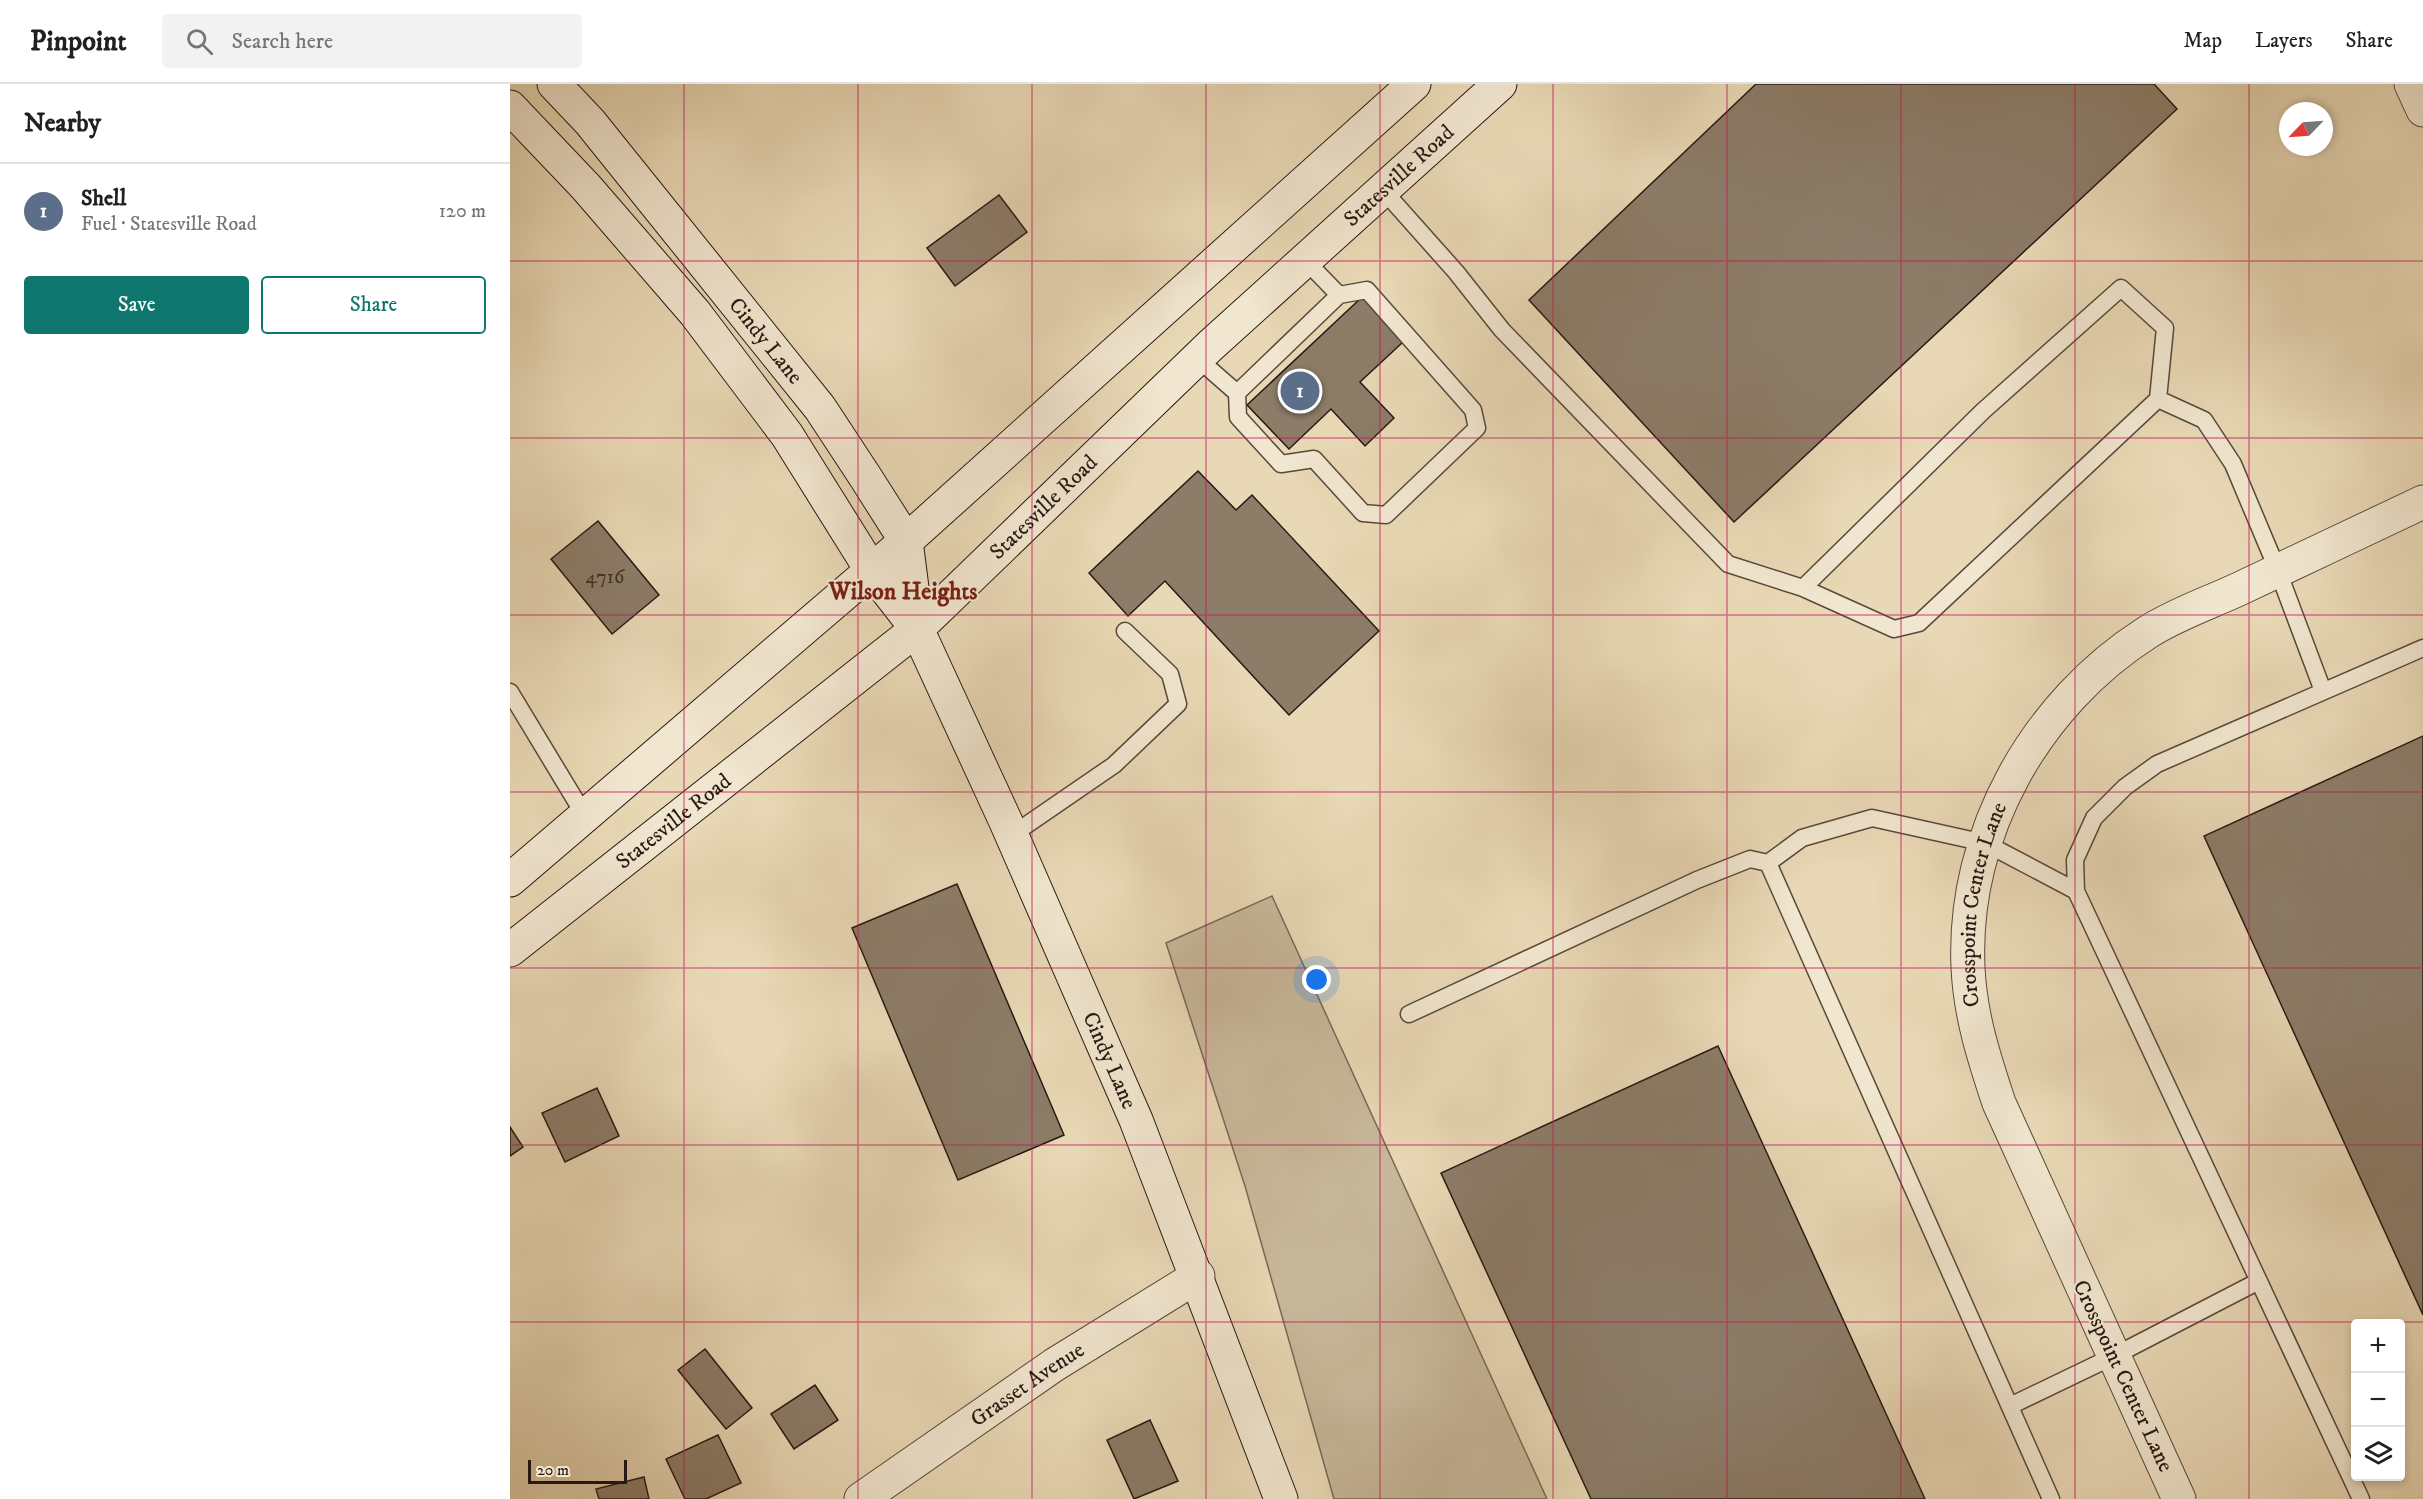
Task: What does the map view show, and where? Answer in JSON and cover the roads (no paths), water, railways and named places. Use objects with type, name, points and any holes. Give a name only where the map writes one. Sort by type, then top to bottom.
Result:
[{"type":"main road","name":"Cindy Lane","points":[[554,84],[590,122],[820,408],[906,541],[917,629]]},
{"type":"main road","points":[[510,880],[872,571],[1414,84]]},
{"type":"main road","name":"Statesville Road","points":[[510,950],[917,629],[1197,358],[1500,84]]},
{"type":"main road","points":[[2411,84],[2423,110]]},
{"type":"main road","name":"Cindy Lane","points":[[510,107],[586,187],[695,313],[787,435],[872,571],[917,629],[1012,835],[1136,1120],[1198,1276],[1281,1499]]},
{"type":"main road","name":"Crosspoint Center Lane","points":[[2179,1499],[1999,1103],[1980,1048],[1972,1009],[1968,940],[1975,883],[1985,843],[2013,775],[2043,728],[2104,663],[2150,631],[2423,502]]},
{"type":"main road","name":"Grasset Avenue","points":[[861,1499],[1054,1365],[1198,1276]]},
{"type":"lane","points":[[1383,190],[1456,272],[1502,330],[1728,564],[1803,588],[1894,629],[1919,624],[2158,399],[2165,328],[2121,288],[1983,411],[1803,588]]},
{"type":"lane","points":[[1305,260],[1340,295]]},
{"type":"lane","points":[[1197,358],[1237,393],[1238,417],[1281,464],[1314,459],[1363,513],[1386,515],[1477,428],[1473,410],[1367,290],[1340,295],[1237,393]]},
{"type":"lane","points":[[2158,399],[2204,420],[2233,464],[2278,571],[2323,691]]},
{"type":"lane","points":[[1012,835],[1114,765],[1178,704],[1170,674],[1125,631]]},
{"type":"lane","points":[[2361,1499],[2076,891],[2074,860],[2094,818],[2125,787],[2157,764],[2423,648]]},
{"type":"lane","points":[[510,692],[585,816]]},
{"type":"lane","points":[[1409,1014],[1697,880],[1750,859],[1768,862],[1802,838],[1872,818],[1985,843],[2076,891]]},
{"type":"lane","points":[[1768,862],[2051,1499]]},
{"type":"lane","points":[[2010,1406],[2114,1356],[2259,1281]]},
{"type":"place","name":"Shell","points":[[1300,391]]},
{"type":"district","name":"Wilson Heights","points":[[903,592]]}]
